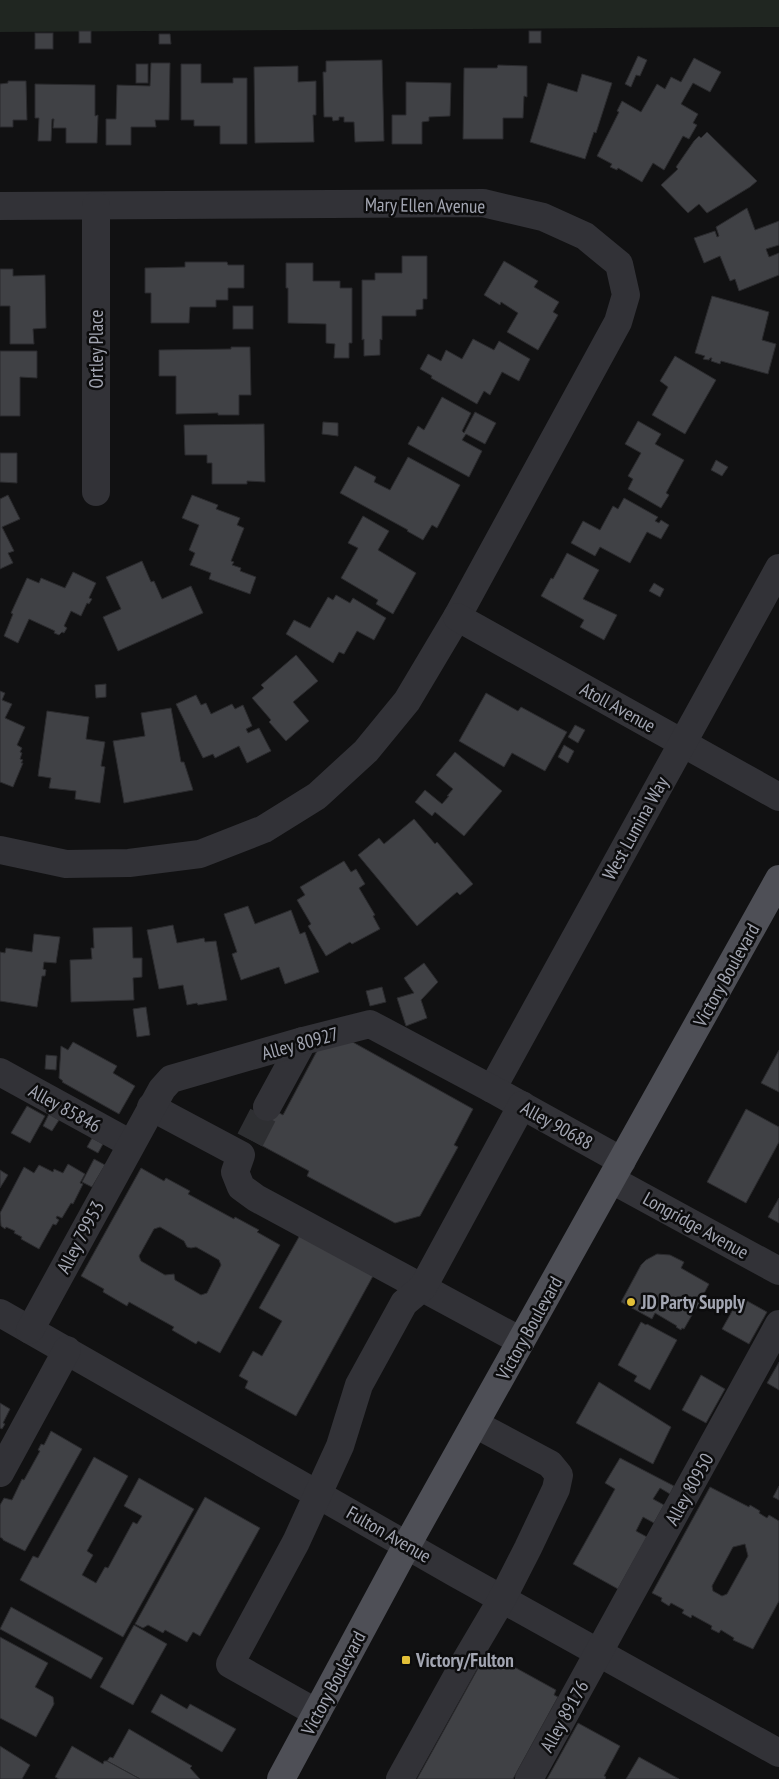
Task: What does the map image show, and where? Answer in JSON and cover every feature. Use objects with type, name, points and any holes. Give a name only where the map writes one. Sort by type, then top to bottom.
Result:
[{"type":"main road","name":"Victory Boulevard","points":[[281,1779],[407,1546],[779,879]]},
{"type":"street","name":"Mary Ellen Avenue","points":[[0,206],[483,203],[543,217],[585,236],[619,264],[626,294],[618,322],[457,617]]},
{"type":"street","name":"Ortley Place","points":[[96,206],[96,492]]},
{"type":"street","name":"West Lumina Way","points":[[492,1089],[779,568]]},
{"type":"street","name":"Atoll Avenue","points":[[457,617],[779,797]]},
{"type":"street","points":[[0,850],[66,864],[129,863],[200,854],[264,829],[317,796],[366,751],[407,701],[457,617]]},
{"type":"street","name":"Alley 80927","points":[[131,1144],[162,1088],[171,1079],[370,1024],[492,1089]]},
{"type":"street","points":[[267,1107],[303,1041]]},
{"type":"street","name":"Alley 85846","points":[[0,1072],[131,1144]]},
{"type":"street","name":"Alley 90688","points":[[492,1089],[522,1106],[617,1170]]},
{"type":"street","points":[[317,1713],[230,1664],[296,1542],[340,1446],[359,1385],[404,1303],[423,1286],[522,1106]]},
{"type":"street","points":[[151,1107],[246,1147],[235,1172],[241,1187],[256,1198],[423,1286],[522,1341]]},
{"type":"street","name":"Alley 79953","points":[[30,1330],[131,1144]]},
{"type":"street","name":"Longridge Avenue","points":[[617,1170],[779,1271]]},
{"type":"street","name":"Fulton Avenue","points":[[0,1313],[407,1546],[779,1753]]},
{"type":"street","name":"Alley 80950","points":[[599,1654],[779,1324]]},
{"type":"street","points":[[0,1473],[67,1350]]},
{"type":"street","points":[[400,1779],[502,1599],[544,1516],[556,1489],[559,1475],[550,1464],[475,1424]]},
{"type":"street","name":"Alley 89176","points":[[529,1779],[599,1654]]},
{"type":"shaded area","points":[[0,0],[779,0],[779,27],[0,32]]},
{"type":"building","points":[[79,31],[91,31],[91,43],[79,43]]},
{"type":"building","points":[[529,31],[541,31],[541,43],[529,43]]},
{"type":"building","points":[[35,33],[53,33],[53,49],[35,49]]},
{"type":"building","points":[[159,34],[170,34],[171,44],[159,44]]},
{"type":"building","points":[[638,56],[647,60],[640,76],[636,75],[631,87],[625,84]]},
{"type":"building","points":[[694,58],[721,72],[710,92],[693,83],[681,104],[698,114],[693,123],[697,125],[689,139],[683,136],[664,170],[653,163],[642,182],[618,168],[617,170],[610,167],[612,164],[597,156],[619,112],[617,111],[622,101],[641,112],[657,84],[665,89],[671,77],[681,82]]},
{"type":"building","points":[[382,60],[384,141],[355,142],[354,122],[344,122],[344,117],[339,117],[339,120],[333,121],[332,117],[324,117],[323,72],[326,72],[326,61]]},
{"type":"building","points":[[151,63],[170,63],[169,120],[155,120],[156,127],[131,127],[131,145],[106,145],[106,119],[116,119],[117,85],[150,86]]},
{"type":"building","points":[[136,64],[148,64],[148,83],[136,83]]},
{"type":"building","points":[[181,64],[201,64],[201,83],[233,83],[233,78],[247,78],[247,144],[220,144],[220,126],[194,126],[194,120],[181,120]]},
{"type":"building","points":[[498,65],[527,66],[527,97],[524,96],[523,118],[503,118],[503,139],[463,139],[464,68],[497,68]]},
{"type":"building","points":[[298,66],[298,82],[316,81],[316,115],[313,115],[314,142],[255,143],[254,67]]},
{"type":"building","points":[[582,74],[612,83],[596,133],[594,132],[585,159],[530,142],[548,83],[577,92]]},
{"type":"building","points":[[8,81],[26,81],[27,120],[13,120],[13,127],[0,127],[0,84],[8,83]]},
{"type":"building","points":[[406,82],[451,83],[450,116],[429,117],[429,121],[422,122],[422,144],[392,144],[392,115],[406,115]]},
{"type":"building","points":[[35,84],[95,85],[95,116],[98,115],[97,143],[66,143],[66,128],[53,128],[54,119],[52,119],[51,141],[38,141],[39,118],[35,118]]},
{"type":"building","points":[[707,132],[757,181],[707,213],[699,204],[688,213],[661,185],[678,169],[676,167],[694,141],[699,136],[701,138]]},
{"type":"building","points":[[747,208],[755,230],[779,221],[779,245],[766,249],[769,257],[779,253],[779,275],[739,291],[735,279],[730,281],[720,256],[704,263],[694,238],[715,231],[717,237],[719,236],[716,227]]},
{"type":"building","points":[[402,256],[427,256],[427,299],[423,299],[423,309],[416,310],[416,316],[382,316],[380,355],[364,356],[364,339],[362,340],[362,280],[375,280],[375,273],[402,273]]},
{"type":"building","points":[[504,261],[538,281],[534,287],[559,302],[553,312],[558,315],[538,350],[507,332],[518,313],[501,302],[500,305],[484,295]]},
{"type":"building","points":[[185,262],[227,262],[228,265],[244,265],[244,288],[228,288],[228,300],[216,300],[216,307],[190,307],[189,323],[151,323],[151,293],[145,293],[145,268],[185,267]]},
{"type":"building","points":[[286,263],[313,263],[313,281],[340,281],[340,288],[352,288],[352,343],[349,343],[349,358],[334,358],[335,344],[326,343],[326,324],[288,323]]},
{"type":"building","points":[[0,269],[13,269],[13,276],[45,275],[46,328],[33,329],[34,344],[10,344],[10,306],[0,306]]},
{"type":"building","points":[[712,296],[769,312],[762,340],[776,344],[768,374],[721,361],[720,364],[711,361],[712,358],[709,360],[703,359],[705,356],[695,353]]},
{"type":"building","points":[[233,306],[253,306],[253,329],[233,329]]},
{"type":"building","points":[[473,339],[494,350],[499,341],[530,359],[519,381],[502,372],[490,395],[484,391],[477,404],[431,378],[432,376],[420,369],[428,354],[441,361],[446,350],[462,359]]},
{"type":"building","points":[[231,347],[250,347],[251,395],[239,395],[239,415],[218,415],[218,413],[176,414],[176,376],[159,376],[159,350],[231,349]]},
{"type":"building","points":[[0,351],[37,351],[37,378],[20,377],[20,416],[0,416]]},
{"type":"building","points":[[675,356],[716,380],[685,434],[652,415],[668,387],[660,381]]},
{"type":"building","points":[[442,397],[471,413],[462,431],[464,433],[475,412],[496,423],[485,444],[466,434],[462,440],[482,451],[469,477],[408,444],[418,426],[424,430]]},
{"type":"building","points":[[638,421],[661,434],[655,444],[684,460],[666,493],[669,495],[661,508],[628,489],[633,479],[628,476],[641,453],[625,444]]},
{"type":"building","points":[[323,422],[338,423],[338,436],[322,434]]},
{"type":"building","points":[[264,424],[265,482],[247,481],[247,484],[212,484],[212,463],[207,463],[207,455],[185,455],[184,425]]},
{"type":"building","points":[[0,453],[17,453],[17,483],[0,482]]},
{"type":"building","points":[[408,457],[460,485],[437,528],[432,525],[423,540],[340,493],[355,466],[376,477],[374,482],[390,490]]},
{"type":"building","points":[[716,460],[728,467],[722,476],[711,470]]},
{"type":"building","points":[[8,495],[20,519],[2,527],[14,551],[8,553],[13,563],[0,569],[0,499]]},
{"type":"building","points":[[192,495],[218,505],[216,509],[240,518],[237,525],[244,528],[231,561],[234,562],[232,565],[241,568],[240,571],[256,577],[250,594],[209,579],[211,573],[190,565],[195,553],[189,550],[199,525],[182,518]]},
{"type":"building","points":[[624,498],[658,517],[655,521],[659,523],[661,520],[669,525],[661,539],[647,532],[630,563],[600,547],[595,556],[571,543],[583,521],[600,530],[613,506],[618,509]]},
{"type":"building","points":[[363,516],[389,531],[378,550],[416,573],[393,614],[376,604],[378,600],[341,578],[358,548],[348,543]]},
{"type":"building","points":[[567,553],[599,570],[583,599],[617,615],[604,640],[580,627],[584,620],[541,596]]},
{"type":"building","points":[[142,561],[151,582],[154,581],[162,599],[191,586],[203,613],[118,651],[103,617],[121,609],[106,577]]},
{"type":"building","points":[[73,572],[96,583],[89,598],[92,599],[89,604],[87,603],[81,616],[71,611],[64,626],[67,628],[64,633],[62,632],[59,635],[54,633],[55,631],[29,619],[18,643],[4,636],[13,614],[11,613],[27,578],[39,583],[41,578],[65,588]]},
{"type":"building","points":[[654,583],[664,589],[660,597],[649,591]]},
{"type":"building","points":[[336,595],[350,603],[353,598],[386,618],[374,640],[357,631],[344,654],[339,652],[333,663],[286,634],[294,620],[310,628],[328,597],[333,600]]},
{"type":"building","points":[[296,655],[318,681],[293,702],[309,721],[286,741],[269,722],[271,720],[252,698],[264,688],[261,685]]},
{"type":"building","points":[[106,684],[106,697],[96,698],[95,685]]},
{"type":"building","points":[[0,691],[5,693],[2,700],[12,704],[5,718],[25,727],[17,745],[22,748],[20,759],[23,760],[21,763],[23,763],[13,787],[0,782]]},
{"type":"building","points":[[486,693],[518,711],[521,707],[567,732],[545,771],[512,753],[504,767],[459,741]]},
{"type":"building","points":[[196,695],[201,705],[206,703],[211,714],[232,704],[235,709],[243,705],[252,726],[246,729],[248,733],[259,728],[271,751],[247,763],[239,746],[215,758],[213,754],[203,758],[176,704]]},
{"type":"building","points":[[171,708],[181,762],[184,762],[193,790],[124,803],[113,741],[145,736],[141,713]]},
{"type":"building","points":[[47,711],[89,717],[86,739],[105,742],[101,766],[105,767],[100,803],[75,799],[76,791],[49,788],[51,778],[38,776]]},
{"type":"building","points":[[575,725],[585,730],[578,743],[568,737]]},
{"type":"building","points":[[564,745],[574,751],[568,763],[558,757]]},
{"type":"building","points":[[455,752],[502,791],[464,836],[435,812],[432,816],[415,802],[425,790],[442,804],[449,796],[447,796],[453,789],[436,775]]},
{"type":"building","points":[[414,819],[435,844],[437,842],[473,884],[460,895],[457,892],[417,926],[358,855],[379,838],[384,844]]},
{"type":"building","points":[[344,861],[351,872],[356,869],[365,884],[359,888],[375,915],[373,916],[380,929],[352,944],[350,942],[326,956],[308,926],[311,924],[297,900],[305,895],[300,887]]},
{"type":"building","points":[[248,906],[255,924],[291,910],[300,934],[305,932],[319,972],[285,984],[279,967],[241,980],[232,954],[237,952],[224,914]]},
{"type":"building","points":[[173,925],[177,943],[204,938],[205,942],[216,941],[227,1000],[187,1005],[183,985],[159,989],[147,930]]},
{"type":"building","points":[[132,927],[133,958],[142,958],[142,977],[133,978],[134,1000],[71,1002],[70,960],[92,959],[91,948],[94,948],[93,928]]},
{"type":"building","points":[[34,934],[60,937],[56,963],[44,962],[43,969],[46,970],[45,976],[42,976],[37,1007],[0,1001],[0,952],[5,953],[6,948],[32,952]]},
{"type":"building","points":[[424,963],[438,982],[421,1000],[427,1018],[406,1026],[397,998],[414,993],[404,978]]},
{"type":"building","points":[[382,987],[386,1002],[370,1006],[366,991]]},
{"type":"building","points":[[146,1007],[150,1035],[137,1037],[133,1009]]},
{"type":"building","points":[[349,1040],[473,1109],[454,1145],[458,1147],[420,1216],[395,1223],[307,1176],[309,1171],[244,1136],[262,1104],[283,1115],[318,1049]]},
{"type":"building","points":[[73,1042],[117,1066],[113,1073],[135,1086],[119,1114],[62,1082],[59,1078],[61,1046],[68,1050]]},
{"type":"building","points":[[779,1050],[779,1092],[761,1083]]},
{"type":"building","points":[[46,1055],[57,1056],[56,1070],[45,1069]]},
{"type":"building","points":[[27,1106],[45,1116],[30,1143],[11,1133]]},
{"type":"building","points":[[746,1109],[779,1127],[779,1142],[746,1203],[707,1182]]},
{"type":"building","points":[[49,1114],[59,1120],[52,1131],[43,1126]]},
{"type":"building","points":[[92,1138],[103,1144],[98,1153],[87,1147]]},
{"type":"building","points":[[94,1159],[105,1165],[92,1187],[82,1182]]},
{"type":"building","points":[[68,1164],[85,1174],[80,1183],[83,1184],[73,1204],[71,1203],[62,1218],[57,1216],[56,1218],[59,1220],[56,1225],[53,1224],[39,1249],[21,1239],[22,1237],[14,1233],[15,1231],[1,1226],[0,1213],[24,1167],[34,1173],[39,1165],[53,1172],[54,1169],[63,1173]]},
{"type":"building","points":[[141,1168],[164,1181],[166,1178],[190,1191],[188,1194],[259,1230],[257,1232],[280,1245],[220,1353],[198,1341],[196,1344],[172,1330],[174,1327],[129,1302],[127,1306],[103,1292],[104,1289],[81,1276]],"holes":[[[160,1227],[184,1241],[187,1247],[196,1247],[219,1260],[221,1265],[207,1293],[201,1295],[175,1280],[174,1274],[165,1275],[141,1261],[139,1256],[154,1229]]]},
{"type":"building","points":[[0,1170],[8,1175],[0,1188]]},
{"type":"building","points":[[779,1198],[779,1223],[768,1217]]},
{"type":"building","points":[[300,1235],[373,1276],[296,1416],[245,1388],[248,1381],[239,1376],[253,1351],[262,1356],[282,1321],[259,1308]]},
{"type":"building","points":[[657,1254],[670,1255],[684,1262],[681,1268],[709,1284],[699,1303],[701,1304],[698,1309],[696,1308],[684,1329],[682,1328],[681,1330],[655,1313],[652,1319],[621,1302],[641,1265]]},
{"type":"building","points":[[740,1297],[767,1312],[749,1344],[722,1329]]},
{"type":"building","points":[[641,1322],[677,1340],[650,1390],[634,1381],[637,1376],[618,1365]]},
{"type":"building","points":[[779,1362],[779,1390],[767,1383]]},
{"type":"building","points":[[701,1375],[725,1389],[706,1423],[682,1410]]},
{"type":"building","points":[[599,1382],[671,1427],[653,1464],[576,1423]]},
{"type":"building","points":[[0,1403],[10,1409],[2,1429],[0,1428]]},
{"type":"building","points":[[51,1431],[82,1449],[25,1551],[0,1537],[0,1505],[4,1498],[12,1500],[22,1479],[24,1480],[40,1451],[38,1450],[41,1444],[44,1445]]},
{"type":"building","points":[[94,1457],[128,1476],[87,1551],[93,1555],[82,1575],[96,1583],[105,1567],[108,1568],[133,1522],[137,1524],[142,1516],[124,1506],[139,1478],[194,1509],[123,1637],[20,1580],[33,1556],[38,1558]]},
{"type":"building","points":[[620,1458],[674,1486],[670,1494],[660,1488],[653,1499],[664,1505],[654,1523],[643,1517],[636,1531],[647,1537],[618,1589],[573,1564],[615,1489],[605,1483]]},
{"type":"building","points":[[779,1486],[779,1500],[773,1497]]},
{"type":"building","points":[[710,1487],[749,1507],[750,1505],[767,1518],[769,1515],[779,1521],[779,1601],[753,1649],[733,1640],[734,1638],[721,1630],[719,1633],[711,1629],[712,1626],[692,1615],[691,1618],[682,1613],[684,1610],[671,1603],[669,1606],[661,1601],[662,1598],[652,1593]],"holes":[[[745,1544],[748,1556],[727,1594],[722,1596],[713,1591],[712,1586],[733,1547]]]},
{"type":"building","points":[[205,1497],[260,1528],[200,1636],[193,1632],[187,1642],[165,1630],[163,1633],[148,1625],[143,1628],[135,1624]]},
{"type":"building","points":[[11,1607],[103,1658],[91,1679],[0,1629]]},
{"type":"building","points":[[134,1625],[167,1644],[133,1705],[100,1687]]},
{"type":"building","points":[[0,1637],[48,1663],[35,1687],[53,1697],[54,1704],[36,1737],[0,1718]]},
{"type":"building","points":[[487,1652],[556,1690],[554,1695],[558,1697],[513,1779],[417,1779]]},
{"type":"building","points":[[161,1694],[187,1709],[190,1704],[236,1729],[222,1752],[151,1712]]},
{"type":"building","points":[[578,1723],[620,1746],[604,1776],[606,1777],[605,1779],[547,1779]]},
{"type":"building","points":[[129,1729],[192,1766],[190,1768],[200,1779],[140,1779],[107,1761],[110,1757],[113,1758]]},
{"type":"building","points":[[0,1746],[30,1765],[22,1779],[0,1779]]},
{"type":"building","points":[[72,1746],[103,1764],[104,1761],[107,1761],[140,1779],[59,1779],[55,1777]]},
{"type":"building","points":[[639,1757],[679,1779],[626,1779]]},
{"type":"tunnel","points":[[250,1140],[267,1107]]},
{"type":"place","name":"JD Party Supply","points":[[631,1302]]},
{"type":"place","name":"Victory/Fulton","points":[[406,1660]]}]
